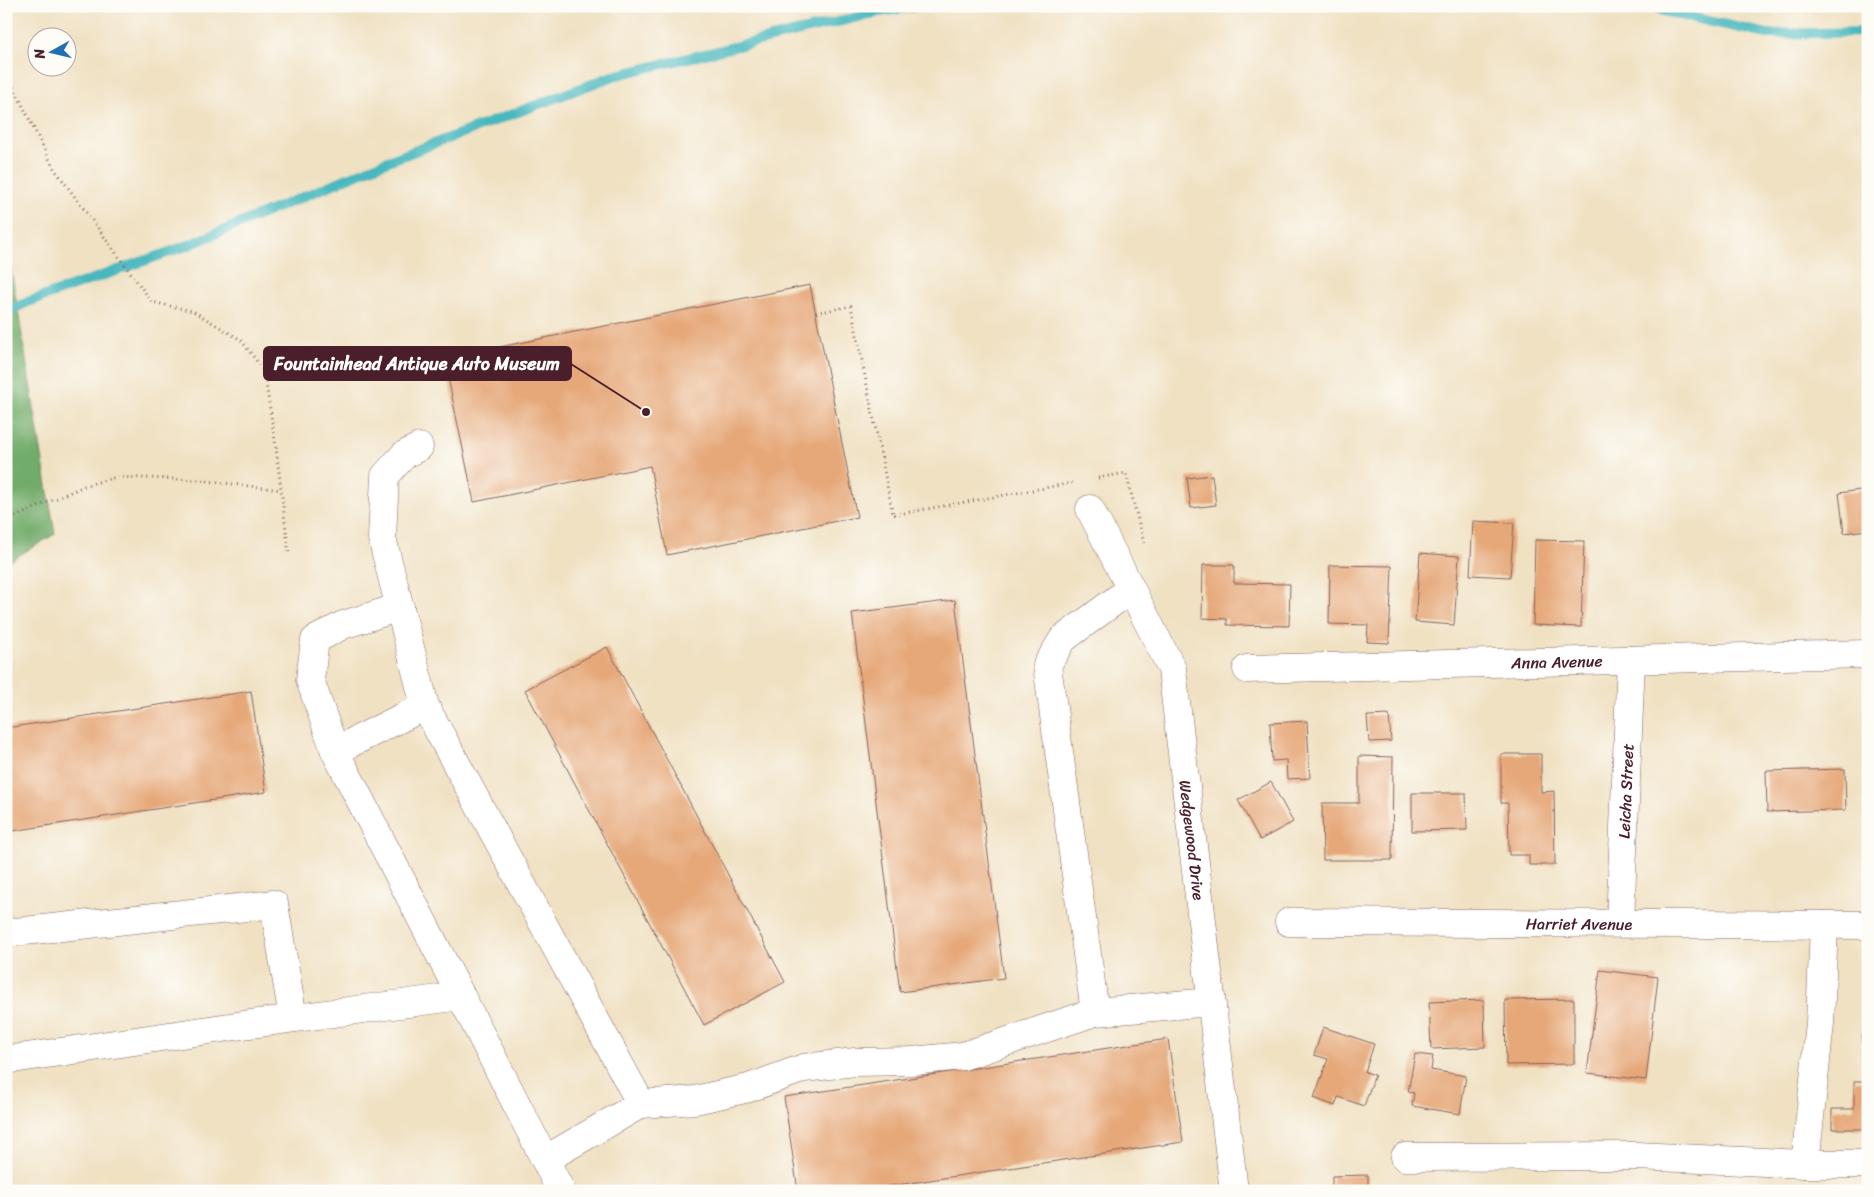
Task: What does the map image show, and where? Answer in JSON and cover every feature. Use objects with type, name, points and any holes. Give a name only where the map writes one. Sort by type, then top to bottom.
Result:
[{"type":"street","points":[[419,447],[404,455],[385,476],[382,538],[425,706],[641,1104]]},
{"type":"street","name":"Wedgewood Drive","points":[[1090,509],[1172,669],[1234,1191]]},
{"type":"street","points":[[1095,1012],[1046,665],[1063,639],[1131,589]]},
{"type":"street","points":[[400,607],[343,625],[315,640],[310,680],[334,751],[561,1191]]},
{"type":"street","name":"Anna Avenue","points":[[1247,669],[1868,654]]},
{"type":"street","name":"Leicha Street","points":[[1620,923],[1631,660]]},
{"type":"street","points":[[334,751],[425,706]]},
{"type":"street","points":[[6,933],[274,904],[293,1018]]},
{"type":"street","name":"Harriet Avenue","points":[[1289,922],[1868,925]]},
{"type":"street","points":[[1805,1164],[1820,1023],[1824,925]]},
{"type":"street","points":[[6,1060],[293,1018],[461,996]]},
{"type":"street","points":[[546,1159],[641,1104],[696,1100],[749,1088],[804,1068],[855,1062],[912,1061],[963,1056],[1095,1012],[1211,1002]]},
{"type":"street","points":[[1405,1157],[1636,1156],[1805,1164],[1868,1164]]},
{"type":"path","points":[[6,48],[11,82],[53,167],[152,302],[193,311],[241,340],[264,371],[289,555]]},
{"type":"path","points":[[816,312],[851,306],[893,515],[1081,481]]},
{"type":"path","points":[[1090,480],[1126,473],[1146,549]]},
{"type":"path","points":[[6,521],[84,486],[116,477],[200,480],[281,490]]},
{"type":"green space","points":[[6,239],[55,534],[6,563]]},
{"type":"building","points":[[810,285],[857,517],[667,555],[650,466],[474,502],[444,358]]},
{"type":"building","points":[[1212,475],[1216,505],[1191,508],[1187,478]]},
{"type":"building","points":[[1868,489],[1868,530],[1844,533],[1839,493]]},
{"type":"building","points":[[1473,521],[1514,523],[1510,577],[1470,575]]},
{"type":"building","points":[[1535,540],[1584,541],[1581,627],[1533,625]]},
{"type":"building","points":[[1420,553],[1459,556],[1454,625],[1415,622]]},
{"type":"building","points":[[1203,565],[1234,565],[1234,583],[1290,584],[1289,626],[1227,625],[1227,619],[1202,618]]},
{"type":"building","points":[[1330,565],[1392,566],[1389,643],[1367,642],[1368,625],[1329,624]]},
{"type":"building","points":[[955,600],[1004,978],[900,992],[852,613]]},
{"type":"building","points":[[607,647],[785,982],[704,1025],[525,690]]},
{"type":"building","points":[[251,691],[266,792],[6,832],[6,728]]},
{"type":"building","points":[[1389,715],[1391,741],[1369,742],[1367,716]]},
{"type":"building","points":[[1307,721],[1310,778],[1287,779],[1286,760],[1272,761],[1270,723]]},
{"type":"building","points":[[1501,754],[1541,754],[1541,792],[1554,791],[1555,865],[1529,865],[1529,855],[1509,855],[1508,803],[1501,803]]},
{"type":"building","points":[[1359,756],[1393,757],[1392,860],[1323,860],[1322,803],[1359,803]]},
{"type":"building","points":[[1845,769],[1846,810],[1767,812],[1766,771]]},
{"type":"building","points":[[1271,782],[1293,822],[1260,840],[1238,800]]},
{"type":"building","points":[[1412,793],[1466,793],[1467,830],[1412,831]]},
{"type":"building","points":[[1600,970],[1658,977],[1646,1080],[1587,1073]]},
{"type":"building","points":[[1574,999],[1574,1064],[1506,1065],[1505,1000]]},
{"type":"building","points":[[1484,1000],[1485,1047],[1431,1049],[1429,1002]]},
{"type":"building","points":[[1323,1027],[1374,1044],[1365,1072],[1375,1075],[1364,1106],[1338,1097],[1335,1106],[1314,1098],[1328,1059],[1314,1055]]},
{"type":"building","points":[[1862,1034],[1868,1034],[1868,1077],[1863,1077]]},
{"type":"building","points":[[1168,1039],[1183,1142],[857,1191],[798,1191],[784,1097]]},
{"type":"building","points":[[1415,1054],[1433,1056],[1431,1070],[1466,1076],[1460,1114],[1412,1106],[1414,1093],[1408,1092]]},
{"type":"building","points":[[1854,1081],[1868,1081],[1868,1129],[1832,1129],[1832,1109],[1854,1109]]},
{"type":"building","points":[[1368,1175],[1368,1191],[1332,1191],[1332,1176]]},
{"type":"waterway","points":[[6,312],[28,302],[189,245],[383,163],[613,76],[879,12],[921,6]]},
{"type":"waterway","points":[[1653,6],[1663,11],[1767,34],[1868,32]]},
{"type":"place","name":"Fountainhead Antique Auto Museum","points":[[646,412]]}]
